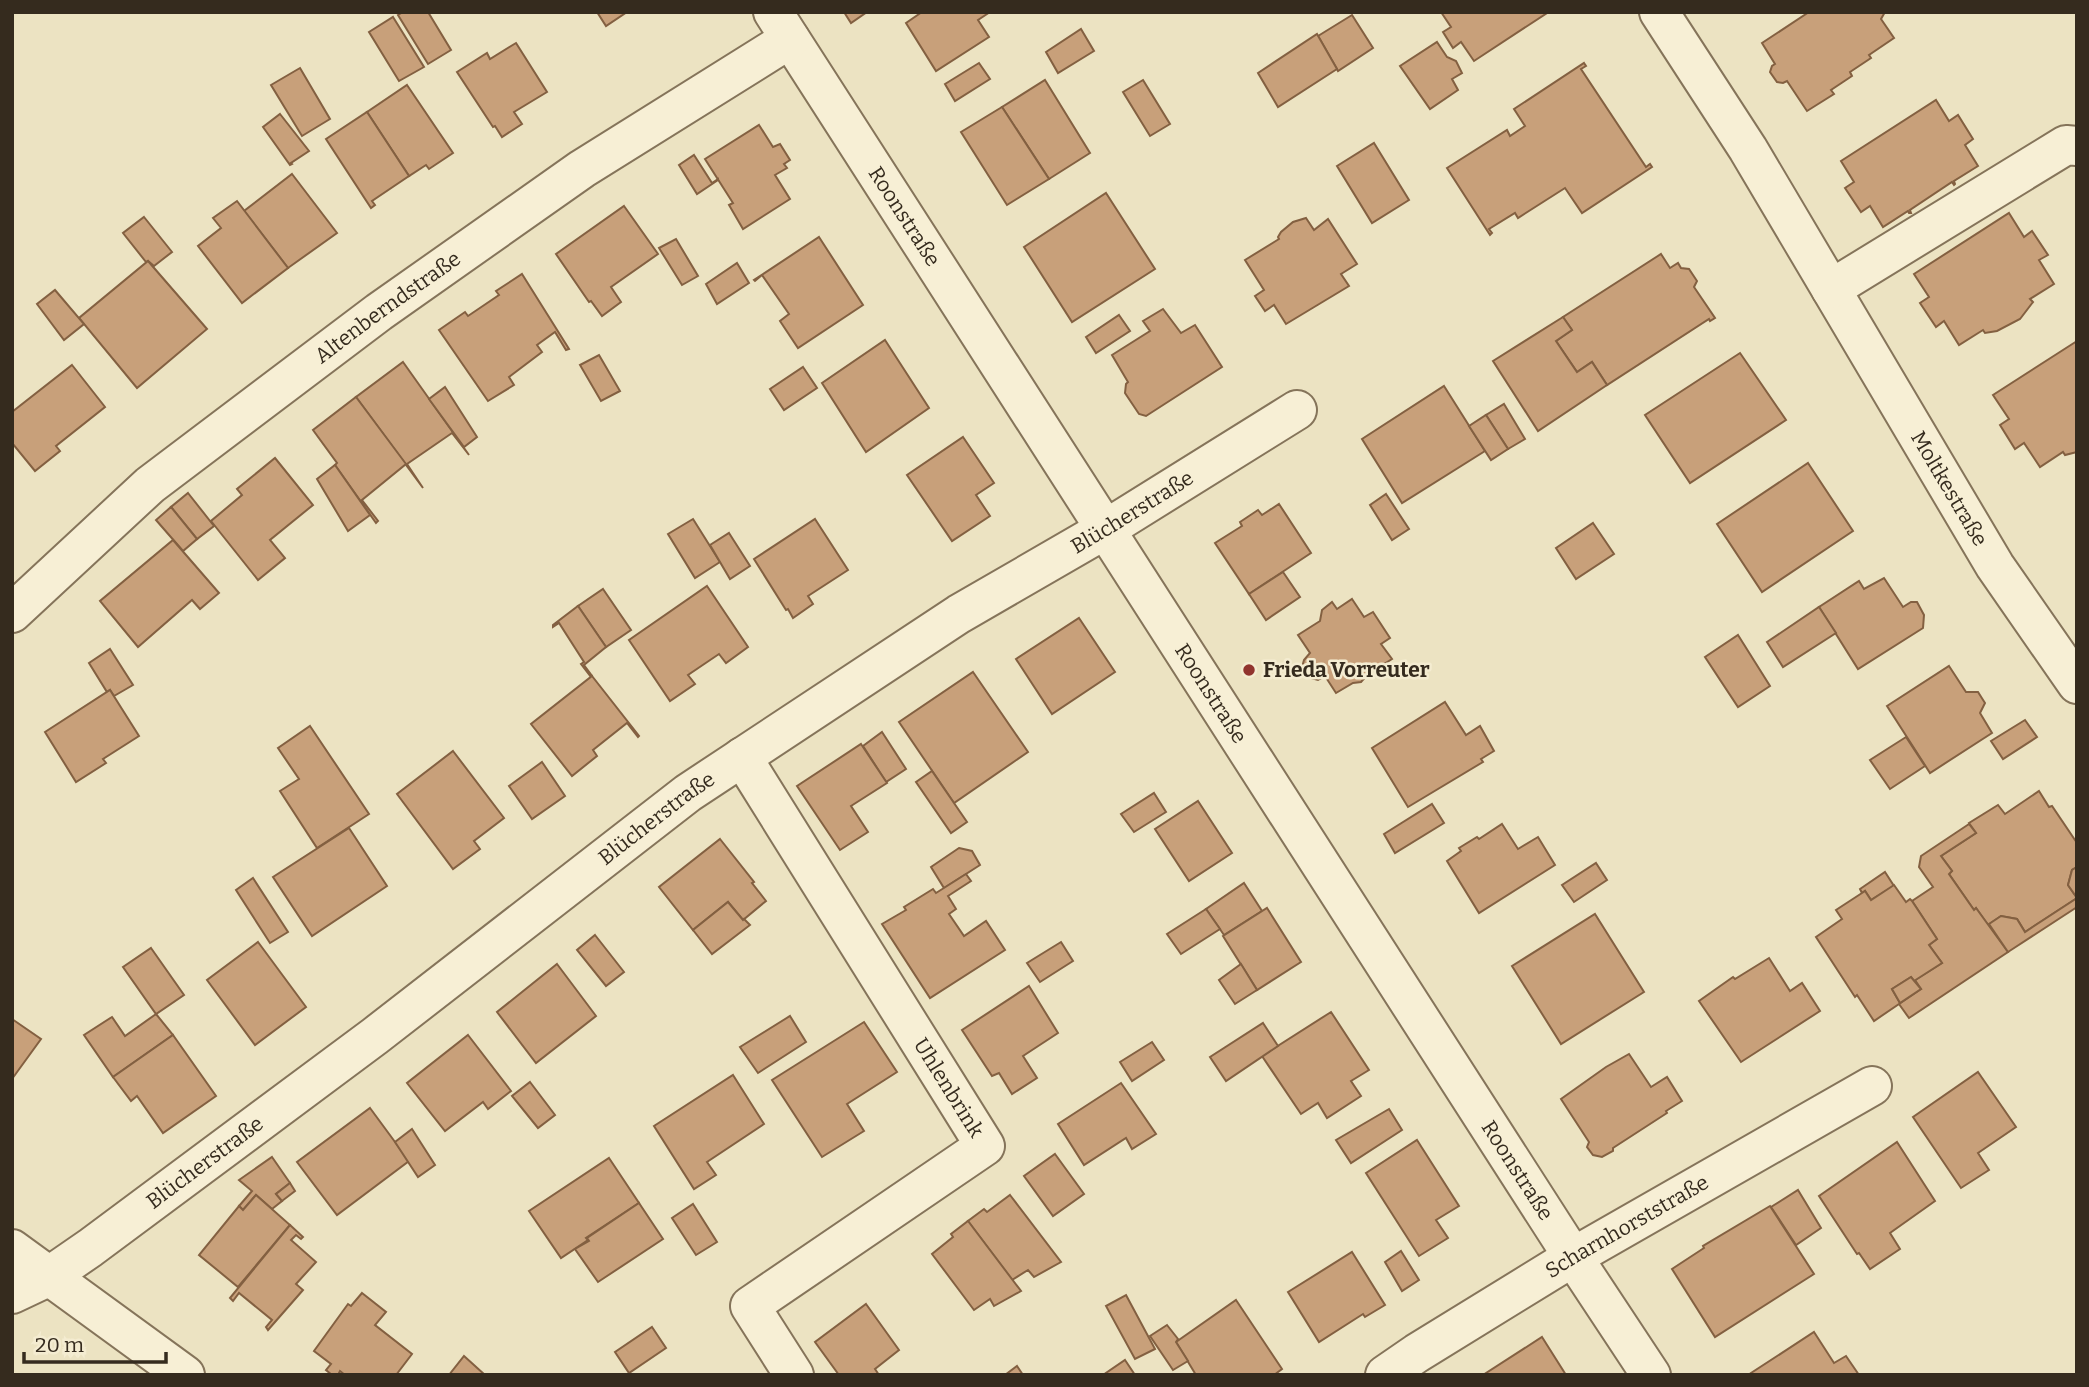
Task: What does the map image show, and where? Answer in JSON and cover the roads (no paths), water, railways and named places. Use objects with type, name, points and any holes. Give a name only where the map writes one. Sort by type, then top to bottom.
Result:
[{"type":"street","name":"Moltkestraße","points":[[1659,12],[1748,149],[1995,566],[2077,684]]},
{"type":"street","name":"Roonstraße","points":[[782,26],[1651,1375]]},
{"type":"street","name":"Altenberndstraße","points":[[12,613],[150,485],[379,312],[782,26]]},
{"type":"street","points":[[1831,289],[2066,145],[2077,146]]},
{"type":"street","name":"Blücherstraße","points":[[12,1294],[48,1276],[101,1240],[375,1036],[688,793],[959,614],[1297,410]]},
{"type":"street","name":"Uhlenbrink","points":[[742,757],[985,1146],[750,1306],[793,1375]]},
{"type":"street","name":"Scharnhorststraße","points":[[1385,1375],[1573,1257],[1871,1086]]},
{"type":"street","points":[[12,1249],[186,1375]]},
{"type":"place","name":"Frieda Vorreuter","points":[[1249,670]]}]
